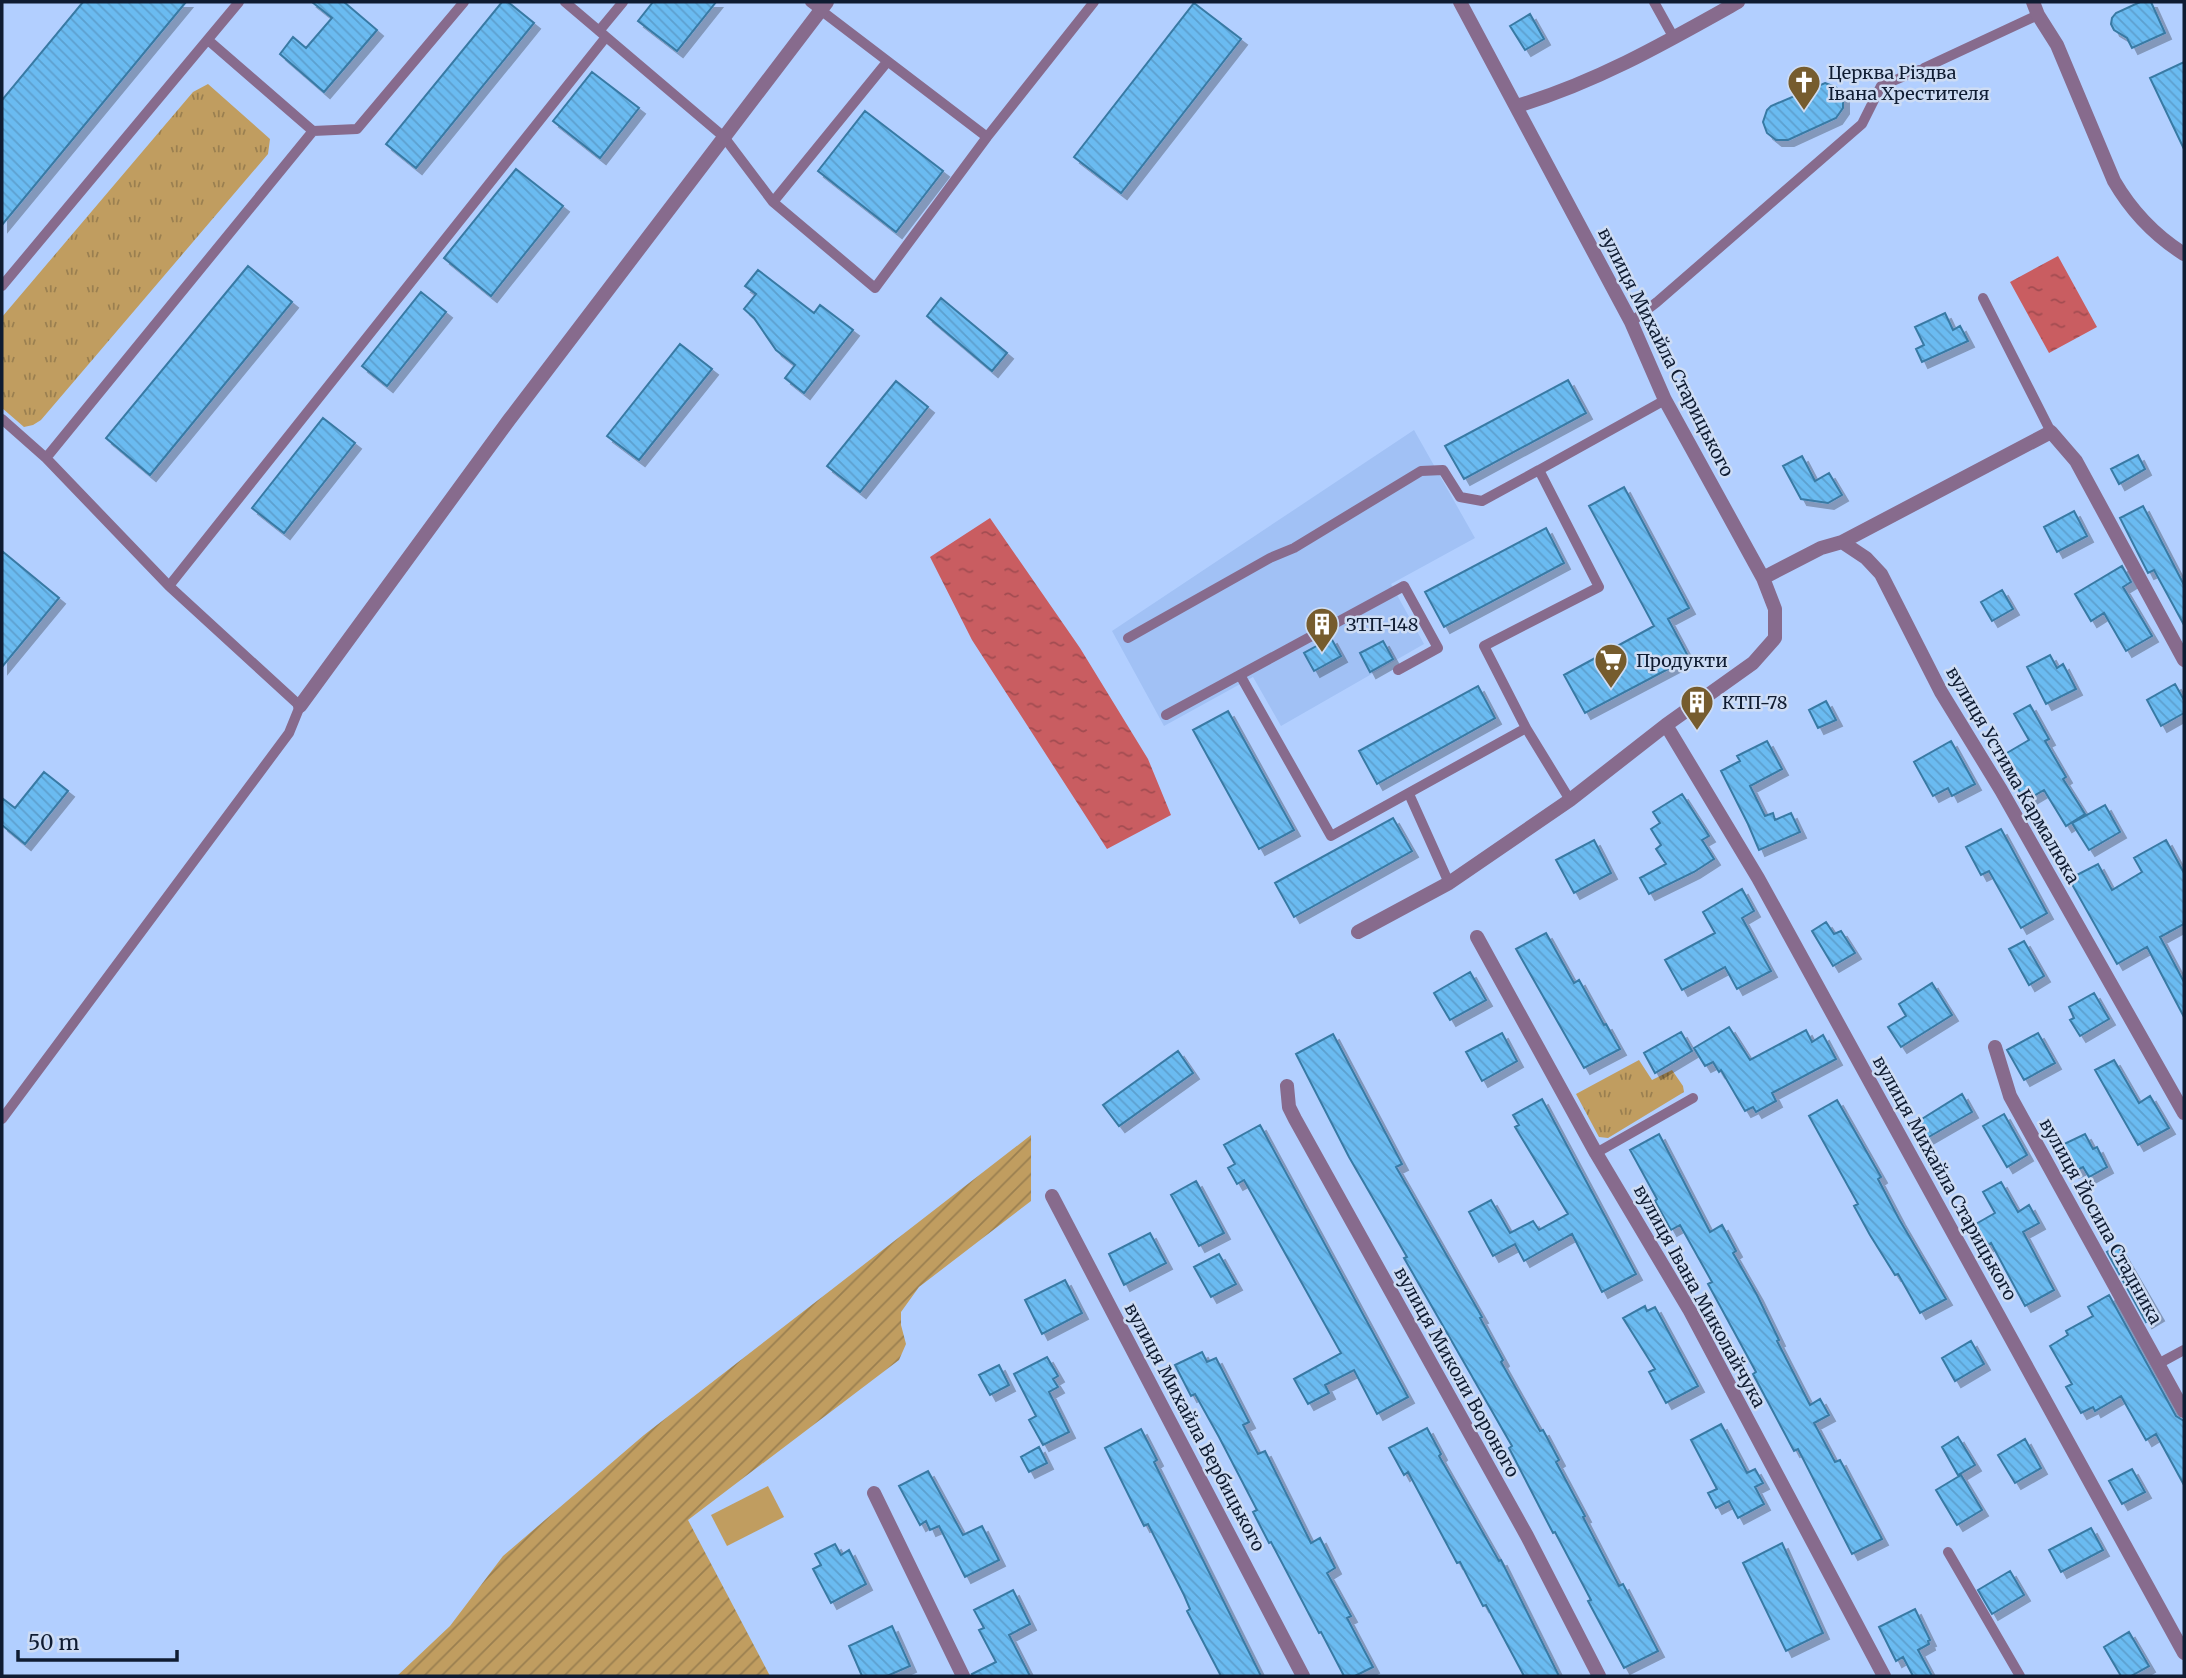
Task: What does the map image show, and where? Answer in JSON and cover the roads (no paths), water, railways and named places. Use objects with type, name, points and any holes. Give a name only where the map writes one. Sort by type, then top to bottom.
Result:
[{"type":"street","name":"вулиця Михайла Старицького","points":[[1358,932],[1449,883],[1570,800],[1666,725],[1753,663],[1775,638],[1775,609],[1763,578],[1665,400],[1631,322],[1460,2]]},
{"type":"street","points":[[1517,106],[1554,95],[1620,67],[1738,2]]},
{"type":"street","points":[[300,706],[503,428],[724,137],[820,5]]},
{"type":"street","points":[[2036,8],[2057,45],[2114,181],[2125,200],[2159,237],[2184,254]]},
{"type":"street","points":[[1763,578],[1821,548],[1842,541],[2051,432],[2076,461],[2184,660]]},
{"type":"street","name":"вулиця Устима Кармалюка","points":[[1842,541],[1866,558],[1881,574],[1941,692],[2001,790],[2184,1113]]},
{"type":"street","name":"вулиця Михайла Старицького","points":[[1666,725],[1758,878],[2184,1653]]},
{"type":"street","name":"вулиця Івана Миколайчука","points":[[1477,937],[1596,1153],[1690,1311],[1884,1676]]},
{"type":"street","name":"вулиця Йосипа Стадника","points":[[1994,1047],[2010,1096],[2184,1410]]},
{"type":"street","name":"вулиця Миколи Вороного","points":[[1287,1086],[1289,1107],[1295,1119],[1527,1536],[1599,1676]]},
{"type":"street","name":"вулиця Михайла Вербицького","points":[[1052,1196],[1303,1676]]},
{"type":"street","points":[[874,1493],[963,1676]]},
{"type":"lane","points":[[2,286],[239,2]]},
{"type":"lane","points":[[208,40],[313,131],[357,129],[464,2]]},
{"type":"lane","points":[[565,2],[724,137],[773,202],[875,288],[987,136],[1094,2]]},
{"type":"lane","points":[[169,586],[603,34],[623,2]]},
{"type":"lane","points":[[1654,2],[1674,38]]},
{"type":"lane","points":[[820,5],[887,62],[987,136]]},
{"type":"lane","points":[[1631,322],[1862,124],[1881,86],[1922,69],[2036,8]]},
{"type":"lane","points":[[773,202],[887,62]]},
{"type":"lane","points":[[46,458],[313,131]]},
{"type":"lane","points":[[1983,298],[2051,432]]},
{"type":"lane","points":[[1128,638],[1270,558],[1294,548],[1421,471],[1443,470],[1460,497],[1482,501],[1665,400]]},
{"type":"lane","points":[[2,419],[46,458],[169,586],[300,706],[289,733],[2,1119]]},
{"type":"lane","points":[[1539,470],[1599,587],[1484,646],[1526,728],[1570,800]]},
{"type":"lane","points":[[1166,715],[1404,586],[1438,648],[1398,670]]},
{"type":"lane","points":[[1240,675],[1331,836],[1526,728]]},
{"type":"lane","points":[[1409,793],[1449,883]]},
{"type":"lane","points":[[1596,1153],[1693,1098]]},
{"type":"lane","points":[[2158,1364],[2184,1350]]},
{"type":"lane","points":[[1948,1552],[2020,1676]]},
{"type":"water","points":[[2058,256],[2097,327],[2049,353],[2010,282]]},
{"type":"water","points":[[990,518],[1080,648],[1148,759],[1171,815],[1107,849],[972,640],[930,557]]},
{"type":"place","name":"Церква Різдва Івана Хрестителя","points":[[1804,112]]},
{"type":"place","name":"ЗТП-148","points":[[1322,654]]},
{"type":"place","name":"Продукти","points":[[1611,690]]},
{"type":"place","name":"КТП-78","points":[[1697,732]]}]
